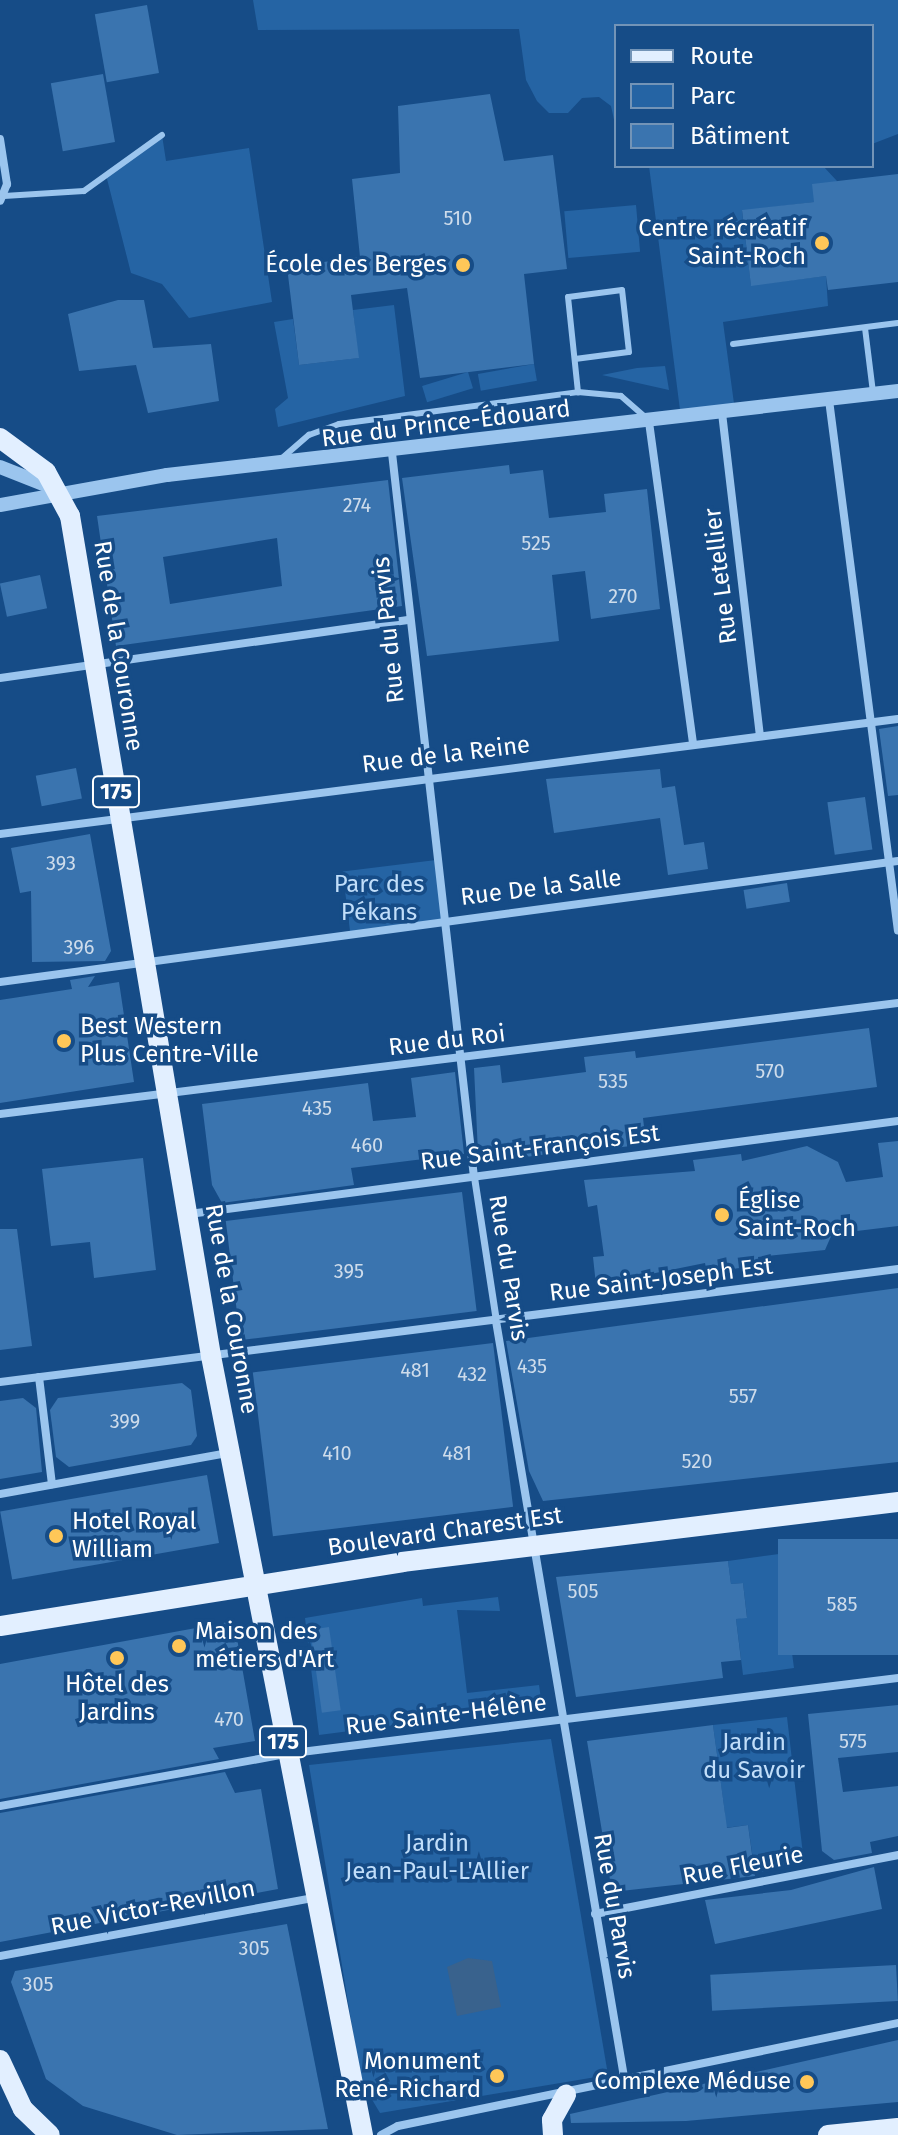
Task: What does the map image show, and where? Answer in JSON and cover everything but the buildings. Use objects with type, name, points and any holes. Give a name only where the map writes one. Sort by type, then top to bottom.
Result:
[{"type":"main road","name":"175","points":[[0,438],[59,490]]},
{"type":"main road","name":"Rue de la Couronne","points":[[59,490],[70,516],[211,1356],[285,1754],[363,2135]]},
{"type":"main road","name":"Boulevard Charest Est","points":[[0,1626],[255,1585],[531,1546],[898,1502]]},
{"type":"main road","points":[[0,2060],[3,2082],[50,2135]]},
{"type":"main road","points":[[553,2135],[552,2120],[566,2095]]},
{"type":"main road","points":[[828,2135],[898,2128]]},
{"type":"street","points":[[0,139],[2,198]]},
{"type":"street","name":"Rue du Prince-Édouard","points":[[0,505],[59,490],[898,391]]},
{"type":"street","points":[[829,400],[871,723],[894,862],[898,931]]},
{"type":"street","name":"Rue Letellier","points":[[722,413],[760,736]]},
{"type":"street","points":[[649,422],[693,742]]},
{"type":"street","name":"Rue du Parvis","points":[[392,453],[425,777],[474,1177],[531,1546],[625,2083]]},
{"type":"street","points":[[0,467],[59,490]]},
{"type":"street","points":[[0,678],[93,661],[408,620]]},
{"type":"street","name":"Rue de la Reine","points":[[0,834],[693,742],[898,719]]},
{"type":"street","name":"Rue De la Salle","points":[[0,982],[894,862]]},
{"type":"street","name":"Rue du Roi","points":[[0,1114],[898,1003]]},
{"type":"street","name":"Rue Saint-François Est","points":[[188,1214],[898,1121]]},
{"type":"street","name":"Rue Saint-Joseph Est","points":[[0,1382],[898,1269]]},
{"type":"street","points":[[39,1377],[52,1484]]},
{"type":"street","points":[[0,1494],[229,1453]]},
{"type":"street","name":"Rue Sainte-Hélène","points":[[0,1806],[285,1754],[898,1678]]},
{"type":"street","name":"Rue Fleurie","points":[[595,1914],[898,1855]]},
{"type":"street","name":"Rue Victor-Revillon","points":[[0,1956],[314,1898]]},
{"type":"street","points":[[381,2135],[398,2126],[625,2083],[898,2023]]},
{"type":"lane","points":[[2,198],[84,191],[162,135]]},
{"type":"lane","points":[[575,359],[629,352],[622,290],[568,297],[578,392]]},
{"type":"lane","points":[[733,344],[898,323]]},
{"type":"lane","points":[[865,328],[873,394]]},
{"type":"lane","points":[[274,466],[309,435],[339,424],[578,392],[621,396],[649,422]]},
{"type":"green space","points":[[253,0],[898,0],[898,134],[874,143],[874,24],[614,24],[614,120],[611,106],[599,97],[582,98],[568,113],[549,113],[537,101],[526,80],[519,29],[258,30]]},
{"type":"green space","points":[[162,135],[166,161],[249,148],[272,302],[189,318],[162,284],[131,273],[106,175]]},
{"type":"green space","points":[[649,168],[825,168],[837,181],[814,202],[742,211],[751,285],[826,276],[828,306],[723,322],[735,411],[681,418]]},
{"type":"green space","points":[[636,205],[640,252],[568,258],[564,211]]},
{"type":"green space","points":[[394,305],[405,396],[278,427],[275,409],[288,398],[274,322],[293,319],[299,365],[358,358],[353,310]]},
{"type":"green space","points":[[534,364],[537,381],[481,391],[478,374]]},
{"type":"green space","points":[[665,366],[669,390],[602,375],[637,368]]},
{"type":"green space","points":[[468,372],[473,388],[427,402],[422,386]]},
{"type":"green space","name":"Parc des Pékans","points":[[436,860],[443,921],[350,932],[343,871]]},
{"type":"green space","points":[[779,1554],[794,1668],[743,1675],[736,1619],[747,1617],[743,1583],[731,1584],[728,1561]]},
{"type":"green space","points":[[498,1597],[500,1611],[457,1610],[467,1693],[539,1685],[542,1706],[319,1735],[305,1618],[422,1598],[423,1606]]},
{"type":"green space","name":"Jardin du Savoir","points":[[787,1717],[804,1863],[755,1873],[748,1825],[709,1830],[725,1814],[713,1725]]},
{"type":"green space","name":"Jardin Jean-Paul-L'Allier","points":[[551,1739],[608,2075],[380,2113],[361,2081],[309,1765]]},
{"type":"shaded area","points":[[468,1958],[492,1961],[501,2007],[457,2016],[447,1967]]},
{"type":"place","name":"Centre récréatif Saint-Roch","points":[[822,243]]},
{"type":"place","name":"École des Berges","points":[[463,265]]},
{"type":"place","name":"Best Western Plus Centre-Ville","points":[[64,1041]]},
{"type":"place","name":"Église Saint-Roch","points":[[722,1215]]},
{"type":"place","name":"Hotel Royal William","points":[[56,1536]]},
{"type":"place","name":"Maison des métiers d'Art","points":[[179,1646]]},
{"type":"place","name":"Hôtel des Jardins","points":[[117,1658]]},
{"type":"place","name":"Monument René-Richard","points":[[497,2076]]},
{"type":"place","name":"Complexe Méduse","points":[[807,2082]]}]
